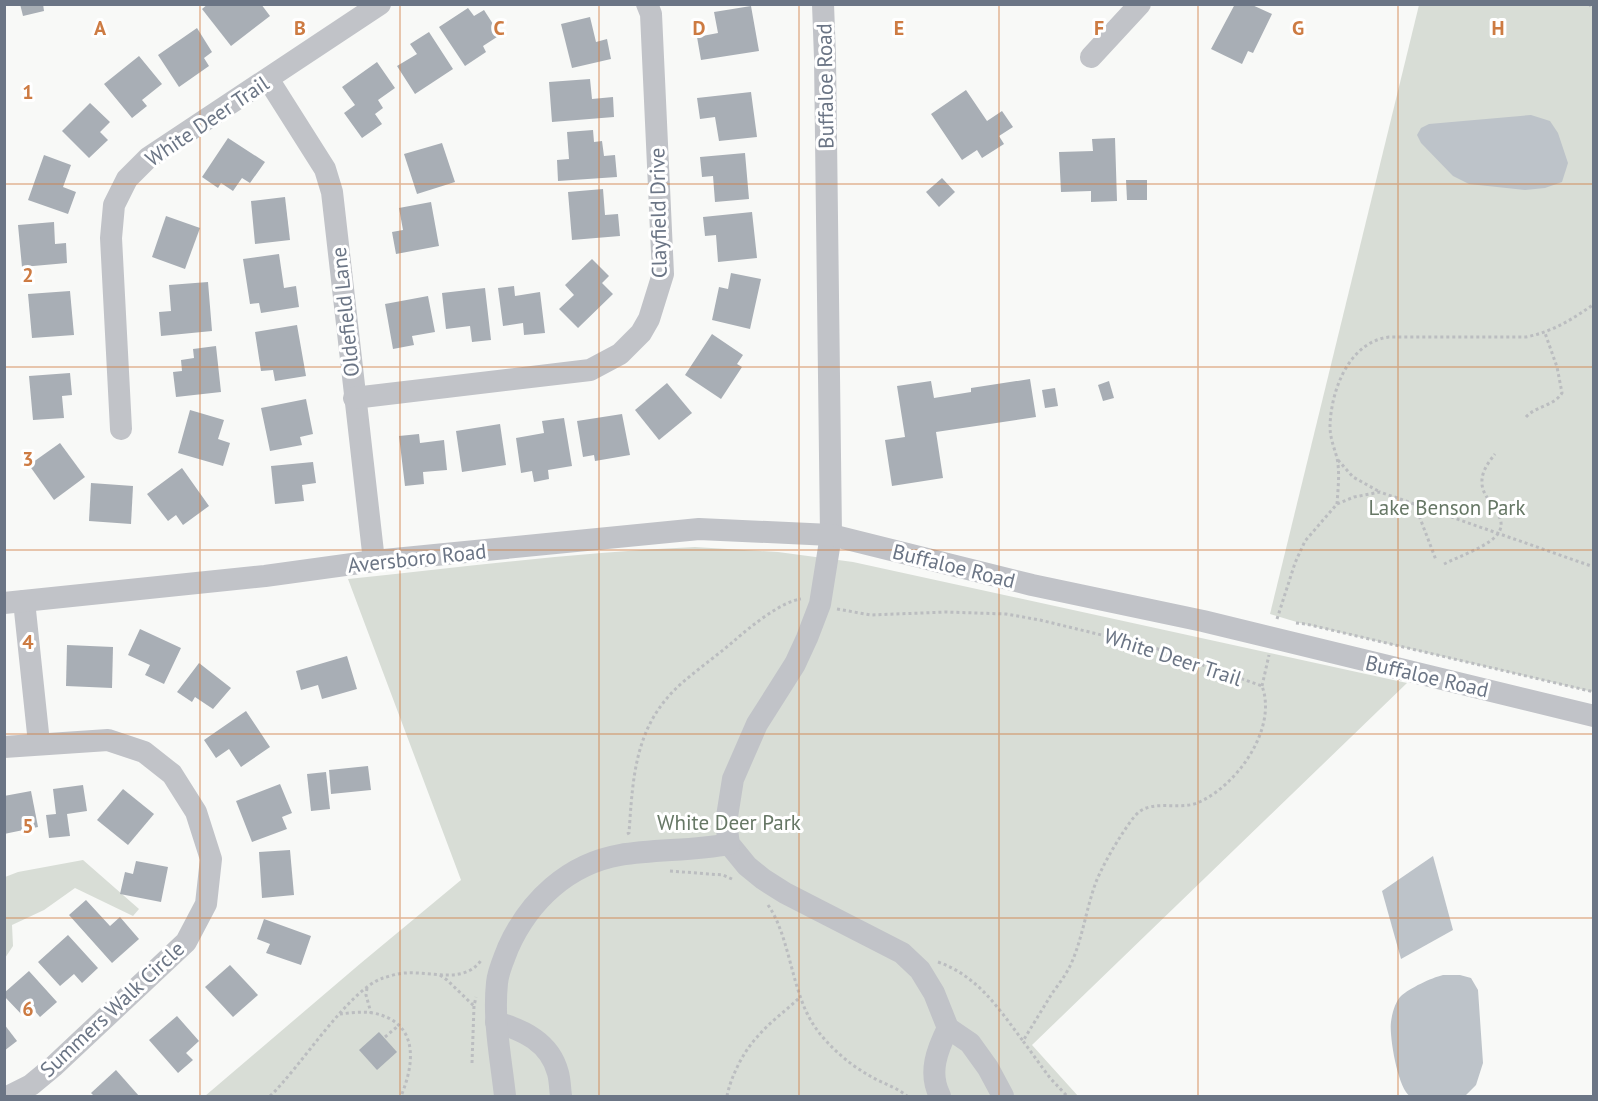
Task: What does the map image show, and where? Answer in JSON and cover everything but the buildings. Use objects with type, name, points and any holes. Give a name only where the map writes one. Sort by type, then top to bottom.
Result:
[{"type":"street","name":"White Deer Trail","points":[[121,429],[111,238],[114,205],[127,179],[148,158],[380,4]]},
{"type":"street","name":"Clayfield Drive","points":[[354,398],[590,370],[620,354],[640,333],[649,319],[663,274],[651,14],[647,4]]},
{"type":"street","name":"Buffaloe Road","points":[[823,4],[831,535],[1032,585],[1203,621],[1593,716]]},
{"type":"street","points":[[1091,57],[1140,4]]},
{"type":"street","name":"Oldefield Lane","points":[[268,79],[325,169],[332,192],[374,561]]},
{"type":"street","name":"Aversboro Road","points":[[14,602],[265,576],[374,561],[699,529],[831,535]]},
{"type":"street","points":[[831,535],[820,604],[807,638],[795,664],[757,724],[733,779],[726,823],[729,844],[747,866],[785,893],[902,953],[920,970],[934,993],[948,1028],[959,1034],[975,1049],[1004,1096]]},
{"type":"street","points":[[14,602],[39,743]]},
{"type":"street","name":"Summers Walk Circle","points":[[4,747],[108,740],[144,752],[172,774],[196,812],[211,859],[206,904],[186,942],[54,1066],[31,1085],[9,1096]]},
{"type":"street","points":[[506,1096],[496,1022],[497,980],[515,933],[527,912],[540,897],[572,873],[618,855],[701,849],[729,844]]},
{"type":"street","points":[[496,1022],[518,1028],[540,1043],[550,1055],[558,1073],[561,1096]]},
{"type":"street","points":[[940,1096],[936,1089],[933,1065],[948,1028]]},
{"type":"path","points":[[1589,4],[1593,10]]},
{"type":"path","points":[[1336,504],[1337,459],[1332,444],[1330,425],[1336,397],[1344,371],[1358,352],[1372,340],[1407,336],[1526,337],[1545,333],[1577,316],[1593,304]]},
{"type":"path","points":[[1526,417],[1530,412],[1559,398],[1562,393],[1557,367],[1545,333]]},
{"type":"path","points":[[1444,564],[1492,539],[1501,526],[1500,516],[1485,496],[1482,483],[1486,466],[1495,454]]},
{"type":"path","points":[[1337,459],[1353,477],[1380,492],[1593,567]]},
{"type":"path","points":[[1283,624],[1276,623],[1299,552],[1305,541],[1336,504],[1354,497],[1380,492]]},
{"type":"path","points":[[1415,505],[1436,560]]},
{"type":"path","points":[[620,836],[629,833],[634,775],[643,737],[650,720],[664,700],[681,683],[761,619],[794,600],[804,600]]},
{"type":"path","name":"White Deer Trail","points":[[828,607],[871,615],[946,612],[1006,614],[1040,620],[1155,648],[1262,686],[1266,704],[1260,734],[1252,753],[1237,772],[1220,789],[1196,803],[1187,806],[1156,807],[1139,812],[1120,838],[1096,882],[1079,943],[1069,967],[1023,1041]]},
{"type":"path","points":[[1293,624],[1306,624],[1593,692]]},
{"type":"path","points":[[1262,686],[1270,652]]},
{"type":"path","points":[[662,870],[723,875],[733,880]]},
{"type":"path","points":[[763,899],[777,922],[800,997],[810,1019],[823,1037],[839,1053],[868,1075],[907,1096]]},
{"type":"path","points":[[270,1096],[340,1014],[367,987],[382,978],[405,973],[450,976],[463,974],[477,967],[486,950]]},
{"type":"path","points":[[909,960],[922,957],[944,964],[972,980],[992,1000],[1050,1078],[1067,1096]]},
{"type":"path","points":[[438,975],[447,980],[474,1006],[472,1063]]},
{"type":"path","points":[[367,987],[366,995],[371,1013]]},
{"type":"path","points":[[727,1096],[729,1085],[759,1035],[800,997]]},
{"type":"path","points":[[340,1014],[371,1013],[387,1017],[398,1026],[409,1042],[412,1061],[400,1096]]},
{"type":"path","points":[[385,1037],[398,1026]]},
{"type":"green space","name":"Lake Benson Park","points":[[1419,5],[1593,5],[1593,692],[1270,614]]},
{"type":"green space","name":"White Deer Park","points":[[695,547],[778,552],[853,562],[1407,683],[1032,1045],[1078,1096],[205,1096],[461,880],[348,579],[565,556]]},
{"type":"green space","points":[[83,860],[139,909],[133,916],[75,888],[44,910],[12,925],[13,946],[5,958],[5,877],[18,872]]},
{"type":"shaded area","points":[[1531,115],[1550,121],[1558,133],[1568,163],[1562,182],[1545,188],[1525,190],[1469,184],[1453,176],[1421,143],[1417,135],[1421,128],[1429,124]]},
{"type":"shaded area","points":[[1433,856],[1453,930],[1401,959],[1382,891]]},
{"type":"shaded area","points":[[1443,975],[1460,975],[1471,978],[1478,990],[1483,1063],[1476,1085],[1465,1096],[1410,1096],[1402,1083],[1395,1062],[1391,1029],[1393,1012],[1395,1005],[1405,993]]}]
